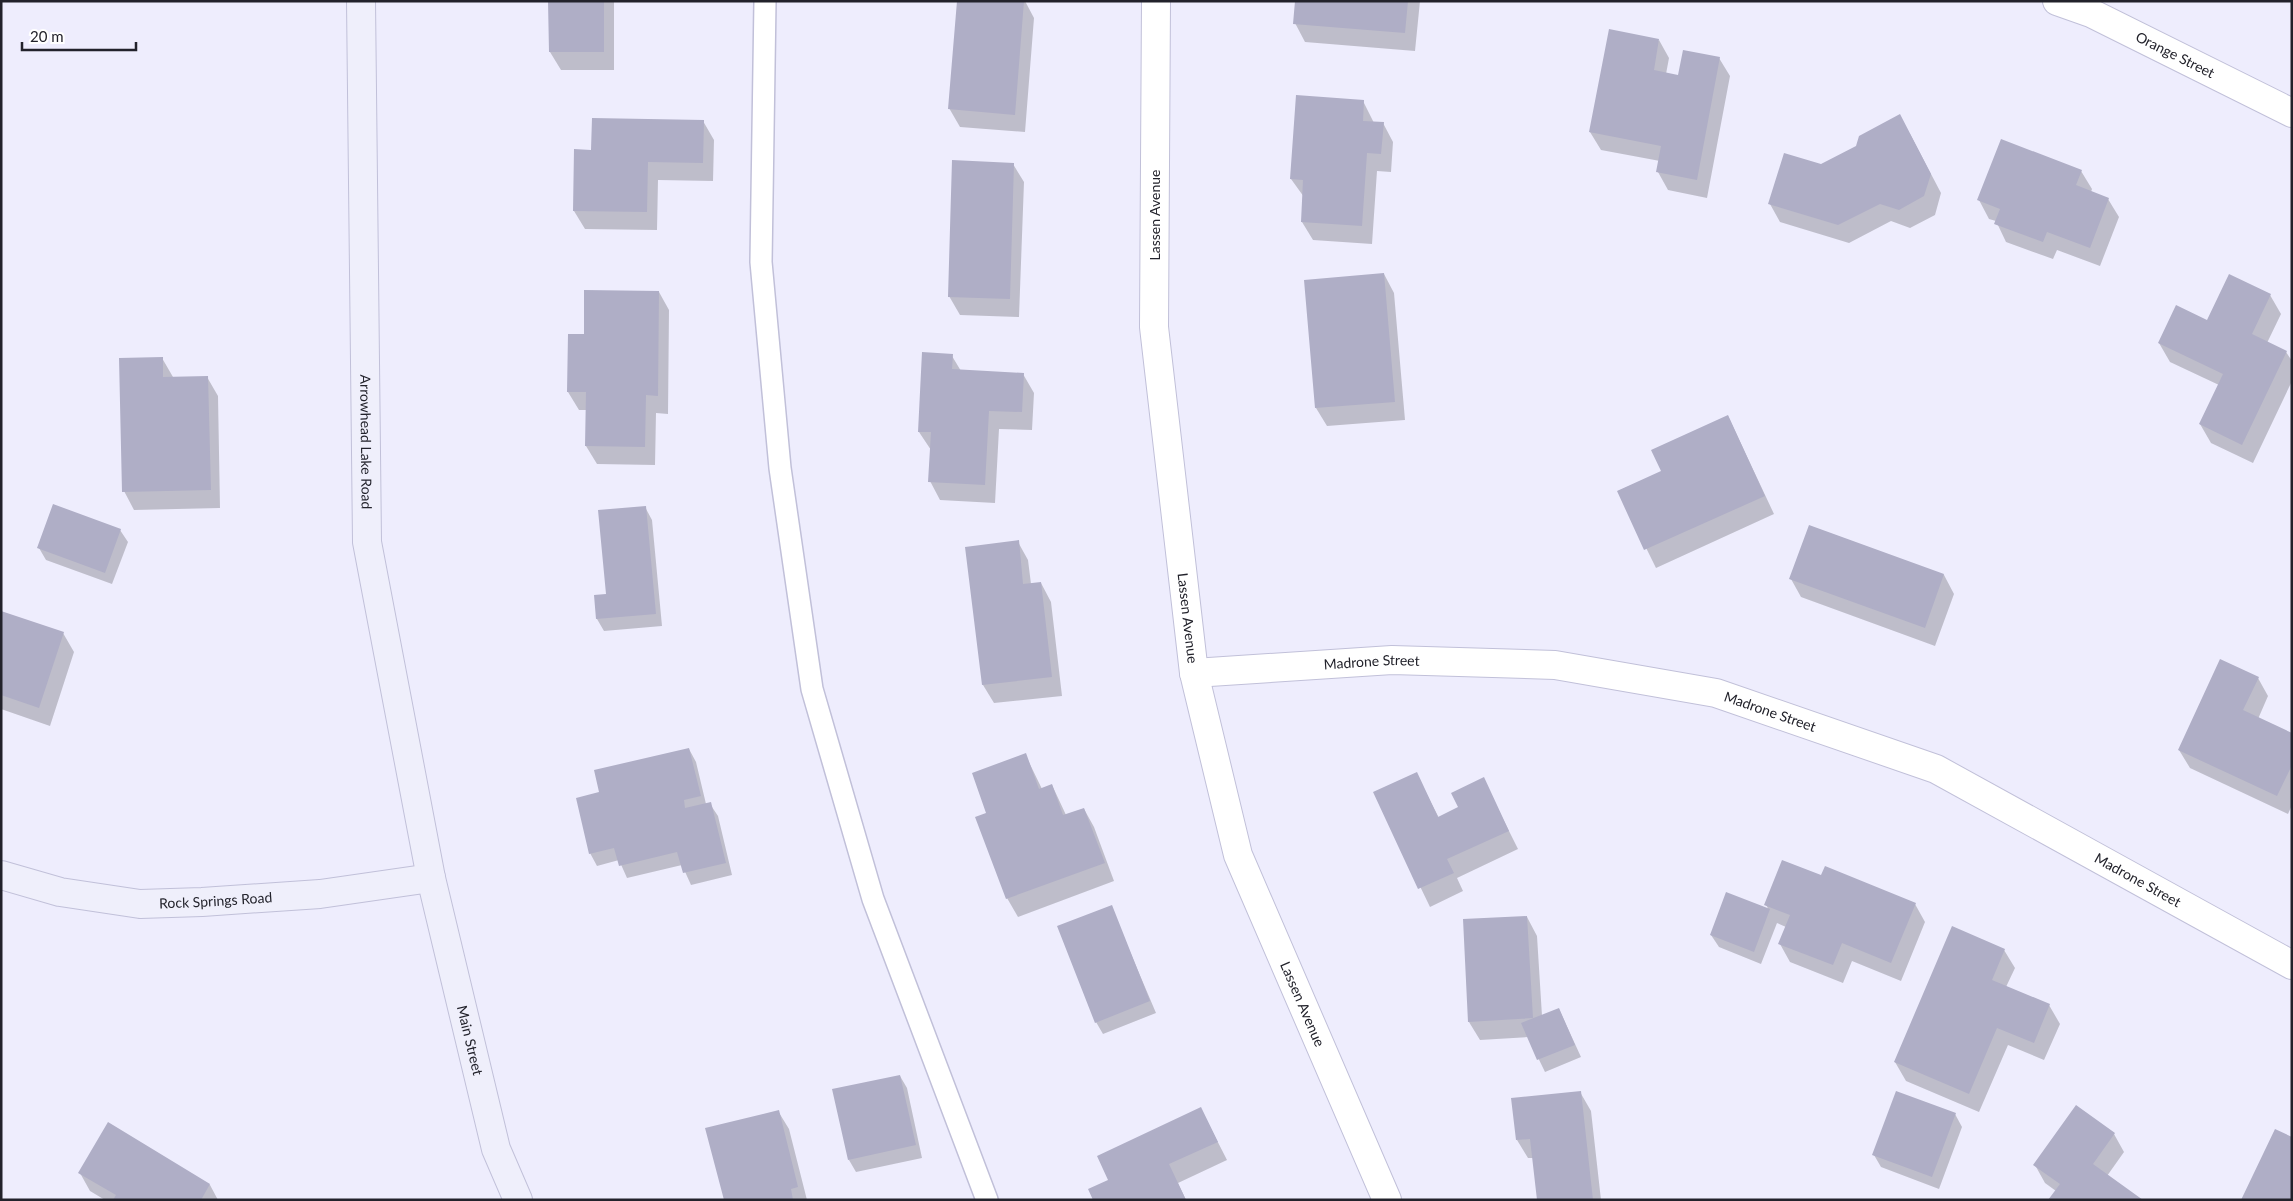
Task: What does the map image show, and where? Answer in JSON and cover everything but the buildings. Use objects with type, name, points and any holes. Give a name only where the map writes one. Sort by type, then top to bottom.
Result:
[{"type":"main road","name":"Arrowhead Lake Road","points":[[360,1],[367,542],[431,878]]},
{"type":"main road","name":"Rock Springs Road","points":[[1,875],[60,892],[140,904],[320,894],[431,878]]},
{"type":"main road","name":"Main Street","points":[[431,878],[496,1149],[518,1200]]},
{"type":"street","name":"Lassen Avenue","points":[[1156,1],[1154,327],[1194,673],[1238,855],[1387,1200]]},
{"type":"street","name":"Orange Street","points":[[2057,1],[2091,13],[2292,113]]},
{"type":"street","name":"Madrone Street","points":[[1194,673],[1392,660],[1555,665],[1716,693],[1936,769],[2292,965]]},
{"type":"lane","points":[[765,1],[761,262],[780,468],[812,689],[873,899],[987,1200]]}]
